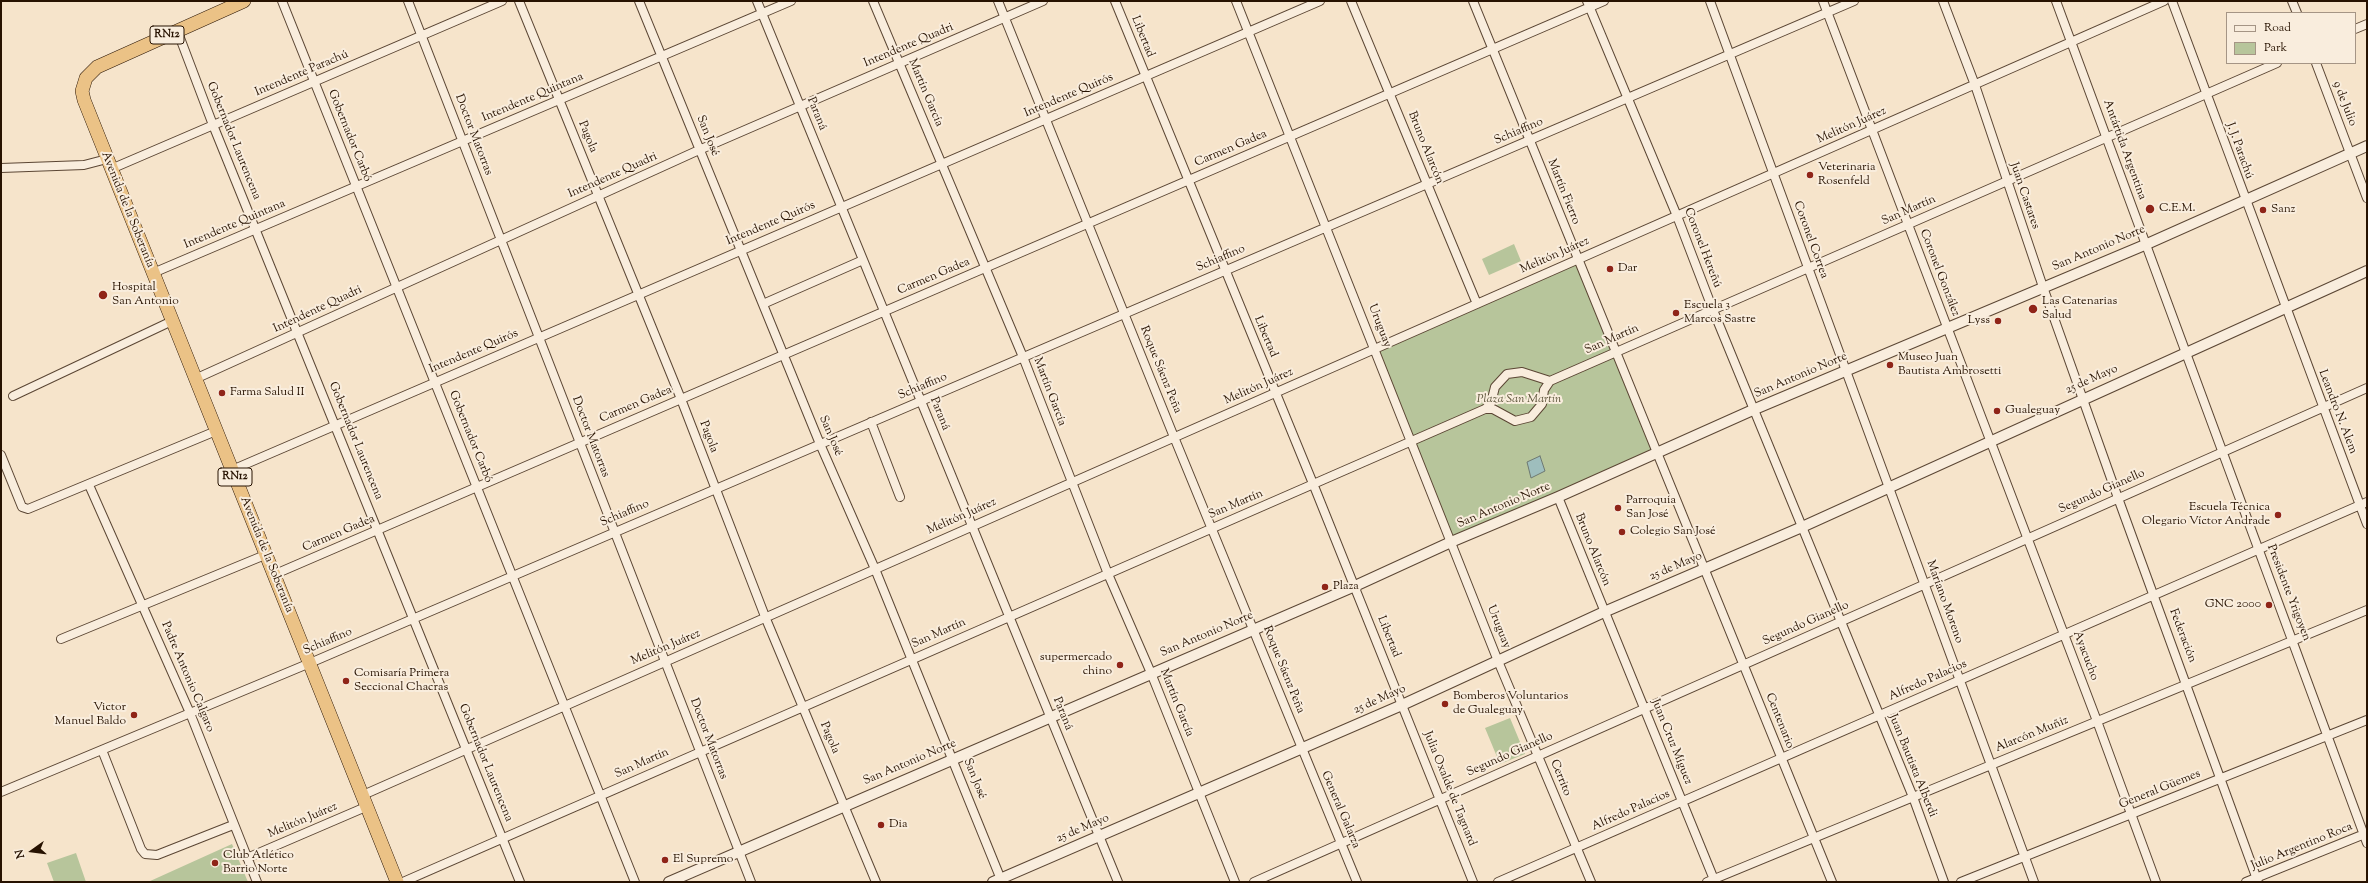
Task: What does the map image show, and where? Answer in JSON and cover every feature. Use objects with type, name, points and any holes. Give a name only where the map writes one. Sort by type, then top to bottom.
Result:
[{"type":"highway","name":"RN12","points":[[177,30],[244,1]]},
{"type":"highway","name":"Avenida de la Soberanía","points":[[177,30],[91,72],[84,84],[84,100],[397,882]]},
{"type":"street","name":"Gobernador Carbó","points":[[282,1],[635,882]]},
{"type":"street","name":"Doctor Matorras","points":[[408,1],[614,532],[666,661],[750,882]]},
{"type":"street","name":"Intendente Parachú","points":[[1,168],[109,164],[213,125],[502,1]]},
{"type":"street","name":"Pagola","points":[[519,1],[639,294],[766,618],[876,882]]},
{"type":"street","name":"San José","points":[[639,1],[820,444],[875,569],[911,660],[953,759],[999,881]]},
{"type":"street","name":"Paraná","points":[[757,1],[1118,882]]},
{"type":"street","name":"Intendente Quintana","points":[[153,274],[791,1]]},
{"type":"street","name":"Martín García","points":[[873,1],[1023,357],[1108,574],[1151,673],[1235,882]]},
{"type":"street","name":"Roque Sáenz Peña","points":[[998,1],[1301,748]]},
{"type":"street","name":"Intendente Quadri","points":[[195,379],[699,150],[1043,1]]},
{"type":"street","name":"Libertad","points":[[1115,1],[1224,271],[1355,586],[1402,705]]},
{"type":"street","name":"Uruguay","points":[[1236,1],[1498,660]]},
{"type":"street","name":"Intendente Quirós","points":[[232,470],[1320,1]]},
{"type":"street","name":"Bruno Alarcón","points":[[1351,1],[1477,304]]},
{"type":"street","name":"Martín Fierro","points":[[1472,1],[1704,569]]},
{"type":"street","name":"Carmen Gadea","points":[[273,575],[1188,181],[1492,49],[1589,4],[1604,1]]},
{"type":"street","name":"Coronel Correa","points":[[1710,1],[1888,487]]},
{"type":"street","name":"Coronel González","points":[[1823,1],[1990,440]]},
{"type":"street","name":"Schiaffino","points":[[1,792],[190,714],[1854,1]]},
{"type":"street","name":"Juan Castares","points":[[1943,1],[1974,85],[2006,181],[2083,399]]},
{"type":"street","name":"Antártida Argentina","points":[[2056,1],[2147,244],[2185,352]]},
{"type":"street","name":"Melitón Juárez","points":[[247,858],[467,749],[565,705],[766,618],[2164,1]]},
{"type":"street","name":"J. J. Parachú","points":[[2172,1],[2285,308]]},
{"type":"street","points":[[2292,1],[2297,12]]},
{"type":"street","name":"Coronel Hereñú","points":[[1589,4],[1677,216],[1712,310],[1755,409],[1802,527]]},
{"type":"street","points":[[2356,29],[2367,24]]},
{"type":"street","name":"Gobernador Laurencena","points":[[177,30],[213,125],[520,882]]},
{"type":"street","name":"San Martín","points":[[1550,381],[2275,64]]},
{"type":"street","name":"9 de Julio","points":[[2316,64],[2367,198]]},
{"type":"street","name":"San Antonio Norte","points":[[669,882],[1355,586],[1451,542],[1558,498],[1755,409],[1846,372],[2147,244],[2245,199],[2367,146]]},
{"type":"street","points":[[763,304],[863,260]]},
{"type":"street","name":"25 de Mayo","points":[[999,881],[1099,836],[1402,705],[1604,612],[1802,527],[1990,440],[2367,271]]},
{"type":"street","name":"Leandro N. Alem","points":[[2285,308],[2323,407],[2363,504],[2367,524]]},
{"type":"street","points":[[13,396],[172,321]]},
{"type":"street","name":"Presidente Yrigoyen","points":[[2185,352],[2365,834],[2367,843]]},
{"type":"street","points":[[1522,372],[1550,381],[1544,390],[1542,404],[1531,417],[1515,421],[1494,409],[1485,409],[1491,403],[1495,386],[1507,374],[1522,372]]},
{"type":"street","name":"Segundo Gianello","points":[[1254,882],[2367,388]]},
{"type":"street","name":"Federación","points":[[2083,399],[2153,596],[2187,684],[2258,880]]},
{"type":"street","name":"San Martín","points":[[403,882],[1212,528],[1314,486],[1485,409]]},
{"type":"street","points":[[871,422],[900,497]]},
{"type":"street","points":[[1,455],[3,465],[22,507],[28,509],[37,507],[216,431]]},
{"type":"street","name":"Ayacucho","points":[[1990,440],[2097,721],[2156,882]]},
{"type":"street","name":"Padre Antonio Calgaro","points":[[89,484],[190,714],[257,882]]},
{"type":"street","name":"Mariano Moreno","points":[[1888,487],[1993,764],[2034,882]]},
{"type":"street","name":"Bruno Alarcón","points":[[1558,498],[1604,612]]},
{"type":"street","name":"Alfredo Palacios","points":[[1498,882],[2363,504]]},
{"type":"street","name":"Juan Bautista Alberdi","points":[[1802,527],[1912,797],[1944,882]]},
{"type":"street","points":[[61,639],[265,555]]},
{"type":"street","name":"Centenario","points":[[1704,569],[1815,837],[1832,882]]},
{"type":"street","name":"Alarcón Muñiz","points":[[1712,881],[1815,837],[2367,610]]},
{"type":"street","name":"Juan Cruz Míguez","points":[[1604,612],[1645,708],[1712,881]]},
{"type":"street","name":"Cerrito","points":[[1498,660],[1591,882]]},
{"type":"street","name":"Julia Oxalde de Tagnard","points":[[1402,705],[1473,882]]},
{"type":"street","name":"General Güemes","points":[[1961,882],[2367,720]]},
{"type":"street","name":"General Galarza","points":[[1301,748],[1357,882]]},
{"type":"street","points":[[102,750],[141,849],[146,854],[157,855],[233,825]]},
{"type":"street","name":"Julio Argentino Roca","points":[[2246,882],[2258,880],[2365,834]]},
{"type":"green space","points":[[1514,244],[1521,261],[1489,275],[1482,259]]},
{"type":"green space","name":"Plaza San Martín","points":[[1578,259],[1657,454],[1451,542],[1375,349]]},
{"type":"green space","points":[[1510,718],[1525,754],[1500,764],[1485,728]]},
{"type":"green space","name":"Club Atlético Barrio Norte","points":[[232,844],[248,882],[148,882]]},
{"type":"green space","points":[[76,853],[86,882],[54,882],[47,863]]},
{"type":"water","points":[[1540,456],[1545,471],[1531,478],[1527,462]]},
{"type":"place","name":"Veterinaria Rosenfeld","points":[[1810,175]]},
{"type":"place","name":"C.E.M.","points":[[2150,209]]},
{"type":"place","name":"Sanz","points":[[2263,210]]},
{"type":"place","name":"Dar","points":[[1610,269]]},
{"type":"place","name":"Hospital San Antonio","points":[[103,295]]},
{"type":"place","name":"Las Catenarias Salud","points":[[2033,309]]},
{"type":"place","name":"Escuela 3 Marcos Sastre","points":[[1676,313]]},
{"type":"place","name":"Lyss","points":[[1998,321]]},
{"type":"place","name":"Museo Juan Bautista Ambrosetti","points":[[1890,365]]},
{"type":"place","name":"Farma Salud II","points":[[222,393]]},
{"type":"place","name":"Gualeguay","points":[[1997,411]]},
{"type":"place","name":"Parroquia San José","points":[[1618,508]]},
{"type":"place","name":"Escuela Técnica Olegario Víctor Andrade","points":[[2278,515]]},
{"type":"place","name":"Colegio San José","points":[[1622,532]]},
{"type":"place","name":"Plaza","points":[[1325,587]]},
{"type":"place","name":"GNC 2000","points":[[2269,605]]},
{"type":"place","name":"supermercado chino","points":[[1120,665]]},
{"type":"place","name":"Comisaría Primera Seccional Chacras","points":[[346,681]]},
{"type":"place","name":"Bomberos Voluntarios de Gualeguay","points":[[1445,704]]},
{"type":"place","name":"Victor Manuel Baldo","points":[[134,715]]},
{"type":"place","name":"Dia","points":[[881,825]]},
{"type":"place","name":"El Supremo","points":[[665,860]]},
{"type":"place","name":"Club Atlético Barrio Norte","points":[[215,863]]}]
